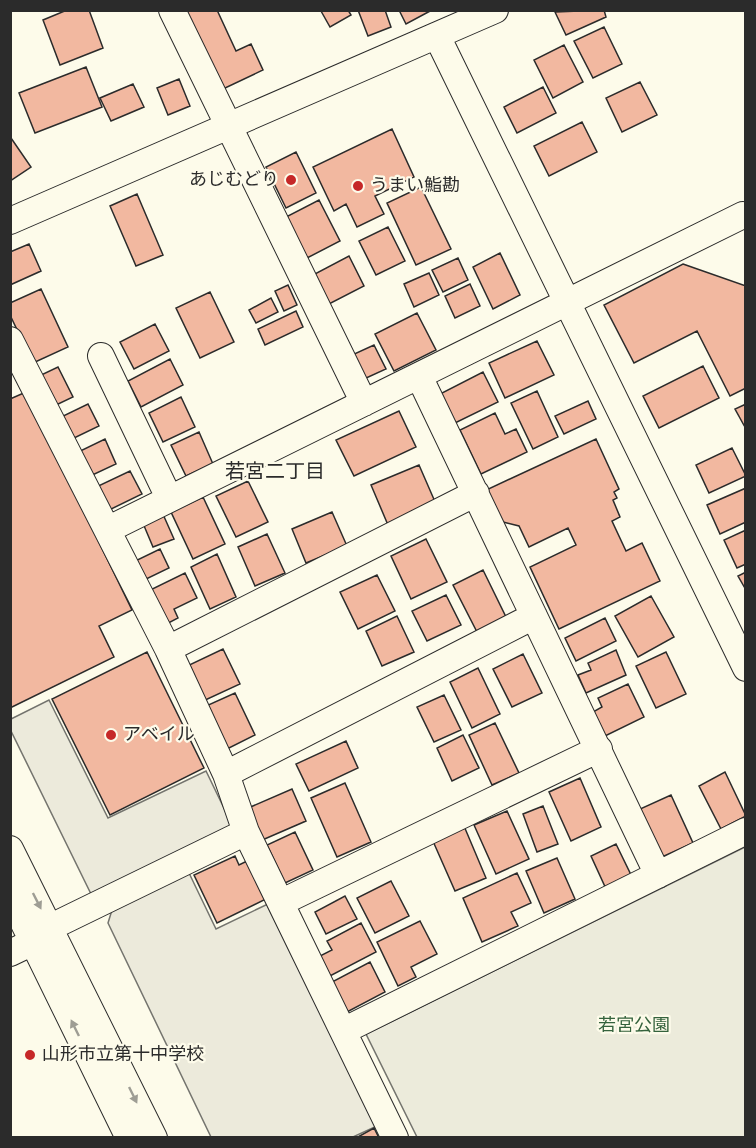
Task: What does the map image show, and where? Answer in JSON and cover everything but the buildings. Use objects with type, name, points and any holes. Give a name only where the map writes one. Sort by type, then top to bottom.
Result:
[{"type":"street","points":[[172,10],[364,403]]},
{"type":"street","points":[[10,221],[495,10]]},
{"type":"street","points":[[437,36],[746,668]]},
{"type":"street","points":[[109,529],[743,215],[746,216]]},
{"type":"street","points":[[10,340],[109,529],[168,649],[226,774],[246,832],[395,1137]]},
{"type":"street","points":[[101,356],[169,498]]},
{"type":"street","points":[[419,376],[658,875]]},
{"type":"street","points":[[168,649],[476,493]]},
{"type":"street","points":[[226,774],[534,616]]},
{"type":"street","points":[[282,902],[598,749]]},
{"type":"street","points":[[344,1031],[746,831]]},
{"type":"street","points":[[32,940],[246,832]]},
{"type":"street","points":[[10,849],[32,940],[154,1137]]},
{"type":"street","points":[[10,895],[129,1137]]},
{"type":"green space","name":"若宮公園","points":[[745,847],[745,1137],[417,1137],[366,1034]]},
{"type":"shaded area","points":[[49,700],[108,818],[206,771],[234,829],[93,898],[11,731],[11,719]]},
{"type":"shaded area","points":[[189,873],[216,929],[270,903],[377,1126],[353,1137],[211,1137],[108,923],[112,910]]},
{"type":"place","name":"あじむどり","points":[[291,180]]},
{"type":"place","name":"うまい鮨勘","points":[[358,186]]},
{"type":"place","name":"アベイル","points":[[111,735]]},
{"type":"place","name":"山形市立第十中学校","points":[[30,1055]]},
{"type":"district","name":"若宮二丁目","points":[[275,472]]}]
